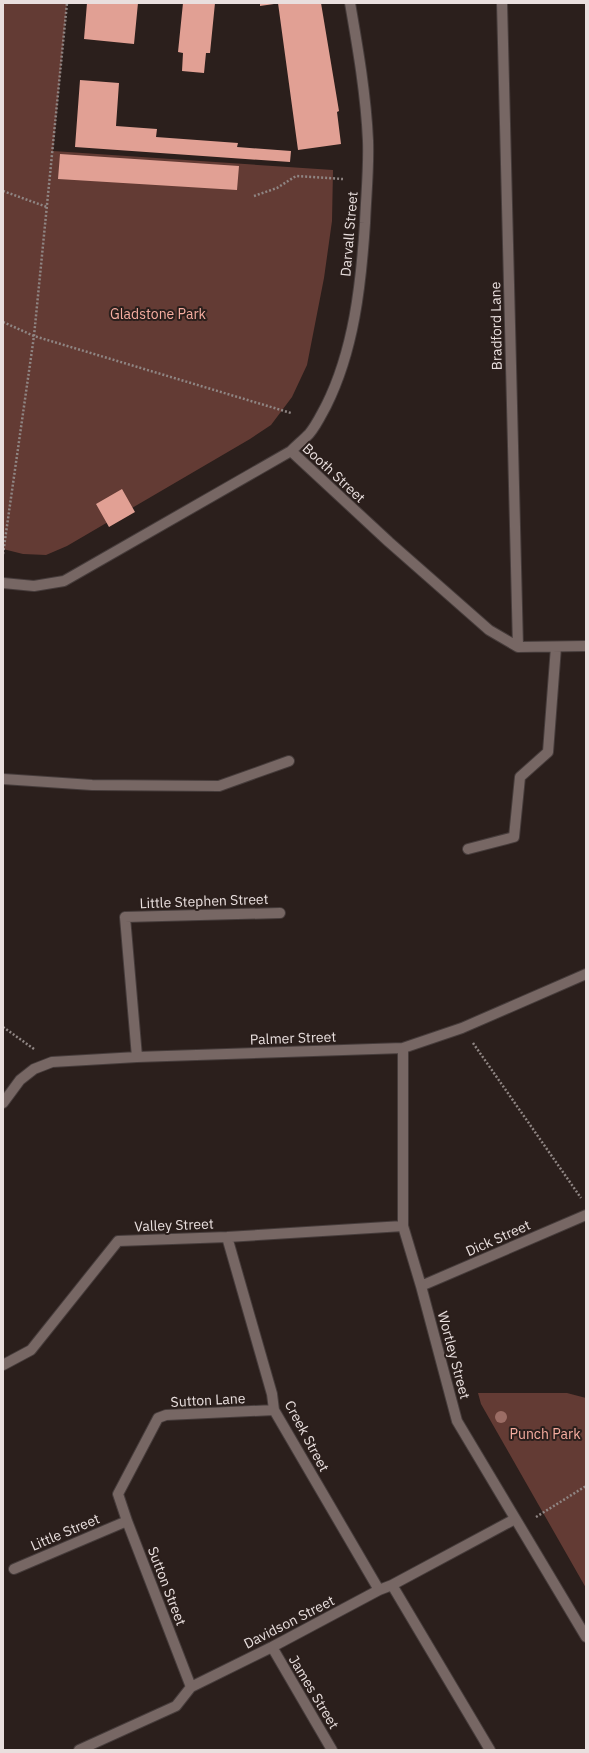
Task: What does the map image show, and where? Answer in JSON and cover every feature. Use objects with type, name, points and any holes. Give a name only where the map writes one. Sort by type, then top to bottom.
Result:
[{"type":"street","name":"Darvall Street","points":[[291,451],[309,434],[320,418],[338,379],[353,325],[362,260],[368,142],[364,95],[350,3]]},
{"type":"street","name":"Bradford Lane","points":[[502,3],[518,647]]},
{"type":"street","name":"Booth Street","points":[[3,583],[34,586],[64,581],[291,451],[389,542],[483,625],[518,647]]},
{"type":"street","points":[[518,647],[586,646]]},
{"type":"street","points":[[468,848],[514,837],[520,777],[548,752],[556,647]]},
{"type":"street","points":[[3,779],[92,785],[219,786],[289,761]]},
{"type":"street","name":"Little Stephen Street","points":[[137,1057],[125,917],[280,913]]},
{"type":"street","name":"Palmer Street","points":[[3,1102],[20,1080],[34,1069],[52,1062],[137,1057],[403,1048],[462,1028],[586,974]]},
{"type":"street","name":"Wortley Street","points":[[403,1048],[403,1226],[458,1421],[586,1637]]},
{"type":"street","name":"Dick Street","points":[[421,1286],[586,1214]]},
{"type":"street","name":"Valley Street","points":[[3,1365],[31,1350],[118,1241],[227,1237],[403,1226]]},
{"type":"street","name":"Creek Street","points":[[227,1237],[272,1394],[274,1410],[379,1590]]},
{"type":"street","name":"Sutton Lane","points":[[118,1494],[158,1418],[166,1415],[274,1410]]},
{"type":"street","name":"Sutton Street","points":[[118,1494],[191,1687]]},
{"type":"street","name":"Little Street","points":[[14,1569],[127,1521]]},
{"type":"street","name":"Davidson Street","points":[[81,1750],[176,1706],[191,1687],[272,1647],[379,1590],[518,1523]]},
{"type":"street","points":[[392,1585],[490,1750]]},
{"type":"street","name":"James Street","points":[[272,1647],[332,1750]]},
{"type":"path","points":[[3,554],[34,336],[67,3]]},
{"type":"path","points":[[254,196],[277,188],[296,176],[343,179]]},
{"type":"path","points":[[3,191],[47,207]]},
{"type":"path","points":[[3,322],[34,336],[291,413]]},
{"type":"path","points":[[3,1028],[52,1062]]},
{"type":"path","points":[[462,1028],[582,1199]]},
{"type":"path","points":[[518,1523],[586,1486]]},
{"type":"green space","name":"Gladstone Park","points":[[3,3],[67,3],[53,151],[333,170],[332,221],[324,278],[307,365],[292,397],[271,425],[250,439],[67,546],[46,555],[23,554],[3,549]]},
{"type":"green space","name":"Punch Park","points":[[478,1393],[567,1393],[586,1398],[586,1588],[481,1404]]},
{"type":"building","points":[[87,3],[138,3],[134,44],[84,39]]},
{"type":"building","points":[[183,3],[215,3],[210,53],[206,53],[204,73],[182,71],[183,53],[178,52]]},
{"type":"building","points":[[260,3],[273,3],[274,4],[260,6]]},
{"type":"building","points":[[278,3],[321,3],[339,111],[337,112],[341,144],[298,150]]},
{"type":"building","points":[[80,80],[119,83],[116,126],[157,129],[156,137],[238,143],[237,147],[291,151],[290,162],[75,147]]},
{"type":"building","points":[[60,154],[239,166],[237,190],[58,179]]},
{"type":"building","points":[[122,489],[135,512],[109,527],[96,504]]}]
